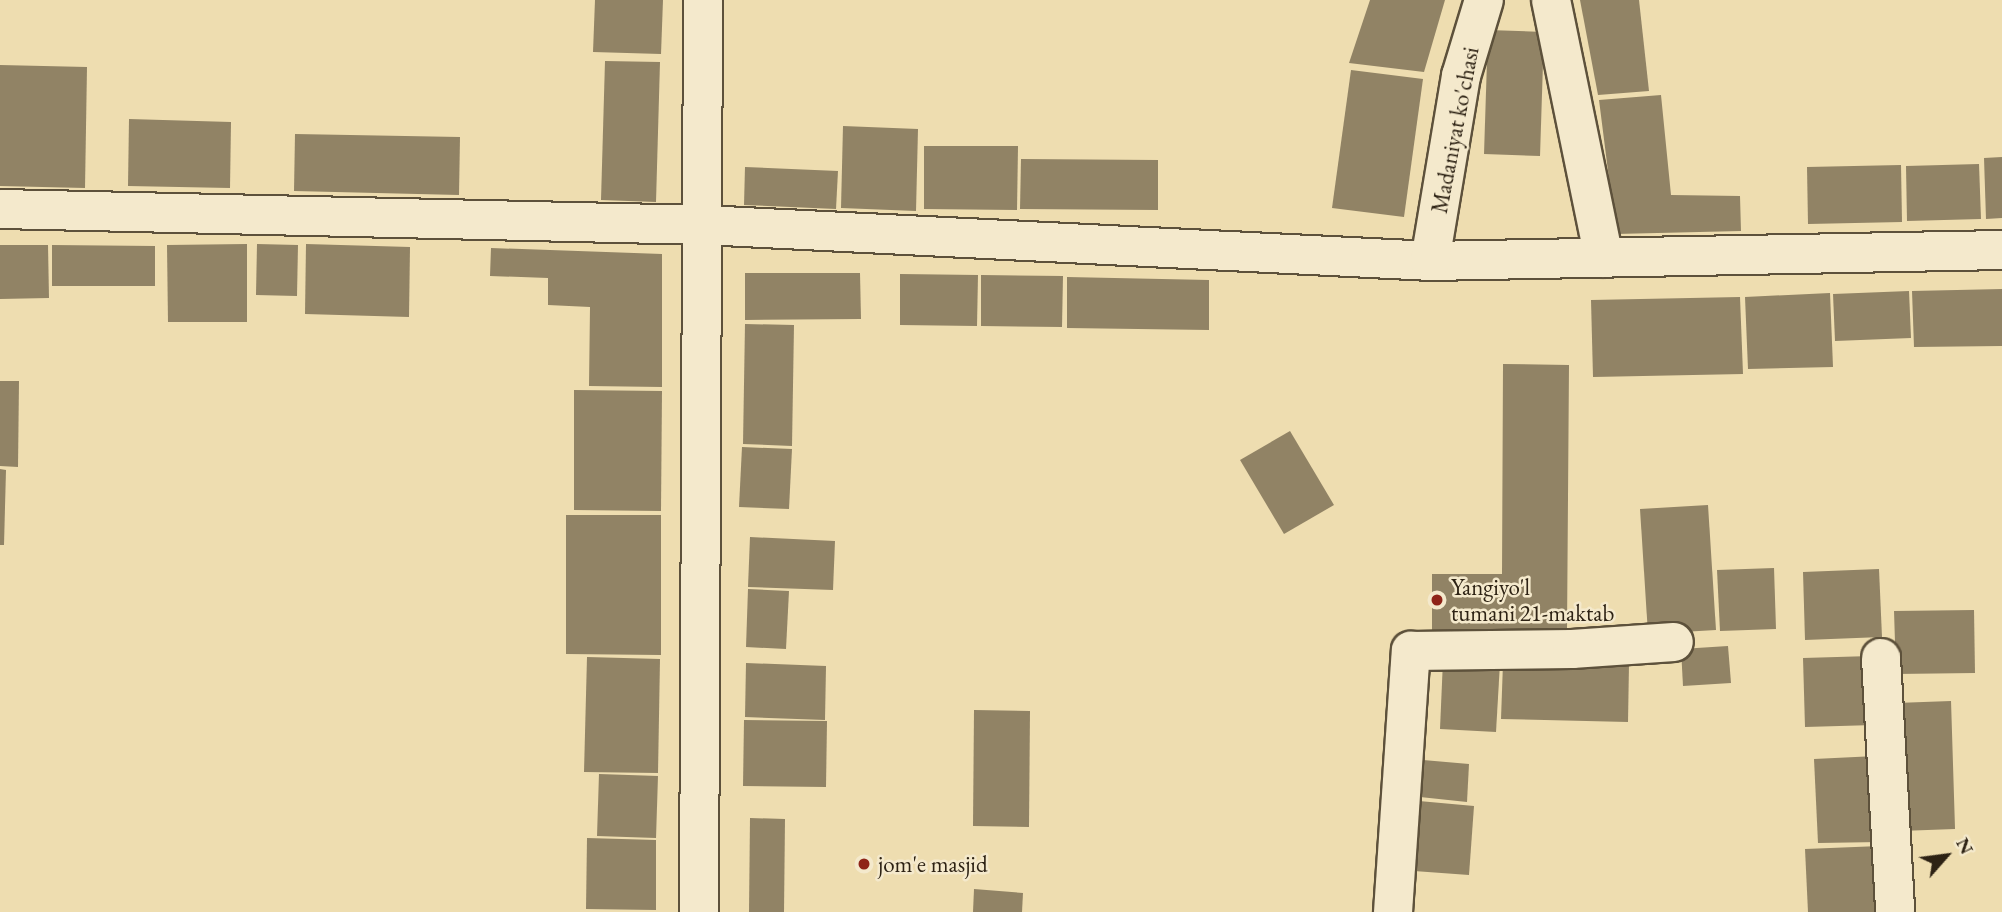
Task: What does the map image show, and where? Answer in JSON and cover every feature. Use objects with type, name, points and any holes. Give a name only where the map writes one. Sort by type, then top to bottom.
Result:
[{"type":"street","points":[[699,912],[703,0]]},
{"type":"street","name":"Madaniyat ko'chasi","points":[[1430,261],[1461,76],[1484,0]]},
{"type":"street","points":[[1551,0],[1604,258]]},
{"type":"street","points":[[0,209],[702,225],[1430,261],[2002,250]]},
{"type":"street","points":[[1393,912],[1410,651],[1572,649],[1674,642]]},
{"type":"street","points":[[1881,658],[1895,912]]},
{"type":"building","points":[[595,0],[663,0],[661,54],[593,52]]},
{"type":"building","points":[[1370,0],[1445,0],[1424,72],[1349,63]]},
{"type":"building","points":[[1580,0],[1639,0],[1649,91],[1598,95]]},
{"type":"building","points":[[1488,30],[1544,32],[1540,156],[1484,154]]},
{"type":"building","points":[[605,61],[660,62],[656,202],[601,200]]},
{"type":"building","points":[[0,65],[87,67],[85,188],[0,186]]},
{"type":"building","points":[[1351,70],[1423,79],[1404,217],[1332,208]]},
{"type":"building","points":[[1661,95],[1671,195],[1740,196],[1741,231],[1616,234],[1599,100]]},
{"type":"building","points":[[129,119],[231,122],[230,188],[128,186]]},
{"type":"building","points":[[843,126],[918,129],[916,211],[841,208]]},
{"type":"building","points":[[295,134],[460,137],[459,195],[294,191]]},
{"type":"building","points":[[924,146],[1018,146],[1017,210],[924,209]]},
{"type":"building","points":[[2002,157],[2002,218],[1986,219],[1984,158]]},
{"type":"building","points":[[1021,159],[1158,160],[1158,210],[1020,209]]},
{"type":"building","points":[[1979,164],[1981,219],[1907,221],[1906,166]]},
{"type":"building","points":[[1901,165],[1902,222],[1808,224],[1807,167]]},
{"type":"building","points":[[745,167],[838,171],[836,209],[744,205]]},
{"type":"building","points":[[247,244],[247,322],[168,322],[167,245]]},
{"type":"building","points":[[257,244],[298,245],[297,296],[256,295]]},
{"type":"building","points":[[306,244],[410,247],[409,317],[305,314]]},
{"type":"building","points":[[0,245],[48,245],[49,298],[0,299]]},
{"type":"building","points":[[52,245],[155,246],[155,286],[52,286]]},
{"type":"building","points":[[491,248],[662,254],[662,387],[589,386],[590,307],[548,305],[548,278],[490,276]]},
{"type":"building","points":[[745,273],[860,273],[861,319],[745,320]]},
{"type":"building","points":[[900,274],[978,275],[977,326],[900,325]]},
{"type":"building","points":[[981,275],[1063,276],[1062,327],[981,326]]},
{"type":"building","points":[[1067,277],[1209,280],[1209,330],[1067,328]]},
{"type":"building","points":[[2002,289],[2002,346],[1914,347],[1912,291]]},
{"type":"building","points":[[1909,291],[1911,338],[1835,341],[1833,294]]},
{"type":"building","points":[[1830,293],[1833,367],[1748,369],[1745,297]]},
{"type":"building","points":[[1740,297],[1743,374],[1593,377],[1591,300]]},
{"type":"building","points":[[745,324],[794,325],[792,446],[743,444]]},
{"type":"building","points":[[1503,364],[1569,365],[1567,631],[1432,630],[1432,574],[1502,574]]},
{"type":"building","points":[[0,381],[19,381],[18,467],[0,466]]},
{"type":"building","points":[[574,390],[662,391],[661,511],[574,510]]},
{"type":"building","points":[[1290,431],[1334,505],[1284,534],[1240,460]]},
{"type":"building","points":[[742,447],[792,449],[789,509],[739,507]]},
{"type":"building","points":[[0,469],[6,470],[4,545],[0,545]]},
{"type":"building","points":[[1708,505],[1716,630],[1648,634],[1640,509]]},
{"type":"building","points":[[566,515],[661,515],[661,655],[566,654]]},
{"type":"building","points":[[750,537],[835,541],[833,590],[748,587]]},
{"type":"building","points":[[1774,568],[1776,629],[1720,631],[1717,570]]},
{"type":"building","points":[[1879,569],[1882,637],[1805,640],[1803,572]]},
{"type":"building","points":[[748,589],[789,591],[786,649],[746,647]]},
{"type":"building","points":[[1974,610],[1975,673],[1896,674],[1894,611]]},
{"type":"building","points":[[1728,646],[1731,683],[1683,686],[1681,649]]},
{"type":"building","points":[[1871,656],[1874,725],[1805,727],[1803,658]]},
{"type":"building","points":[[587,657],[660,659],[658,773],[584,772]]},
{"type":"building","points":[[1443,660],[1500,663],[1496,732],[1440,729]]},
{"type":"building","points":[[746,663],[826,666],[825,720],[745,717]]},
{"type":"building","points":[[1503,663],[1629,664],[1628,722],[1501,719]]},
{"type":"building","points":[[1951,701],[1955,829],[1900,831],[1896,703]]},
{"type":"building","points":[[974,710],[1030,711],[1029,827],[973,826]]},
{"type":"building","points":[[744,720],[827,721],[826,787],[743,786]]},
{"type":"building","points":[[1876,756],[1880,842],[1818,843],[1814,759]]},
{"type":"building","points":[[1423,760],[1469,764],[1467,802],[1420,797]]},
{"type":"building","points":[[599,774],[658,776],[656,838],[597,836]]},
{"type":"building","points":[[1419,801],[1474,806],[1469,875],[1414,871]]},
{"type":"building","points":[[750,818],[785,819],[784,912],[749,912]]},
{"type":"building","points":[[587,838],[656,840],[656,910],[586,909]]},
{"type":"building","points":[[1880,846],[1883,912],[1808,912],[1805,849]]},
{"type":"building","points":[[974,889],[1023,893],[1022,912],[973,912]]},
{"type":"place","name":"Yangiyo'l tumani 21-maktab","points":[[1437,600]]},
{"type":"place","name":"jom'e masjid","points":[[864,864]]}]
